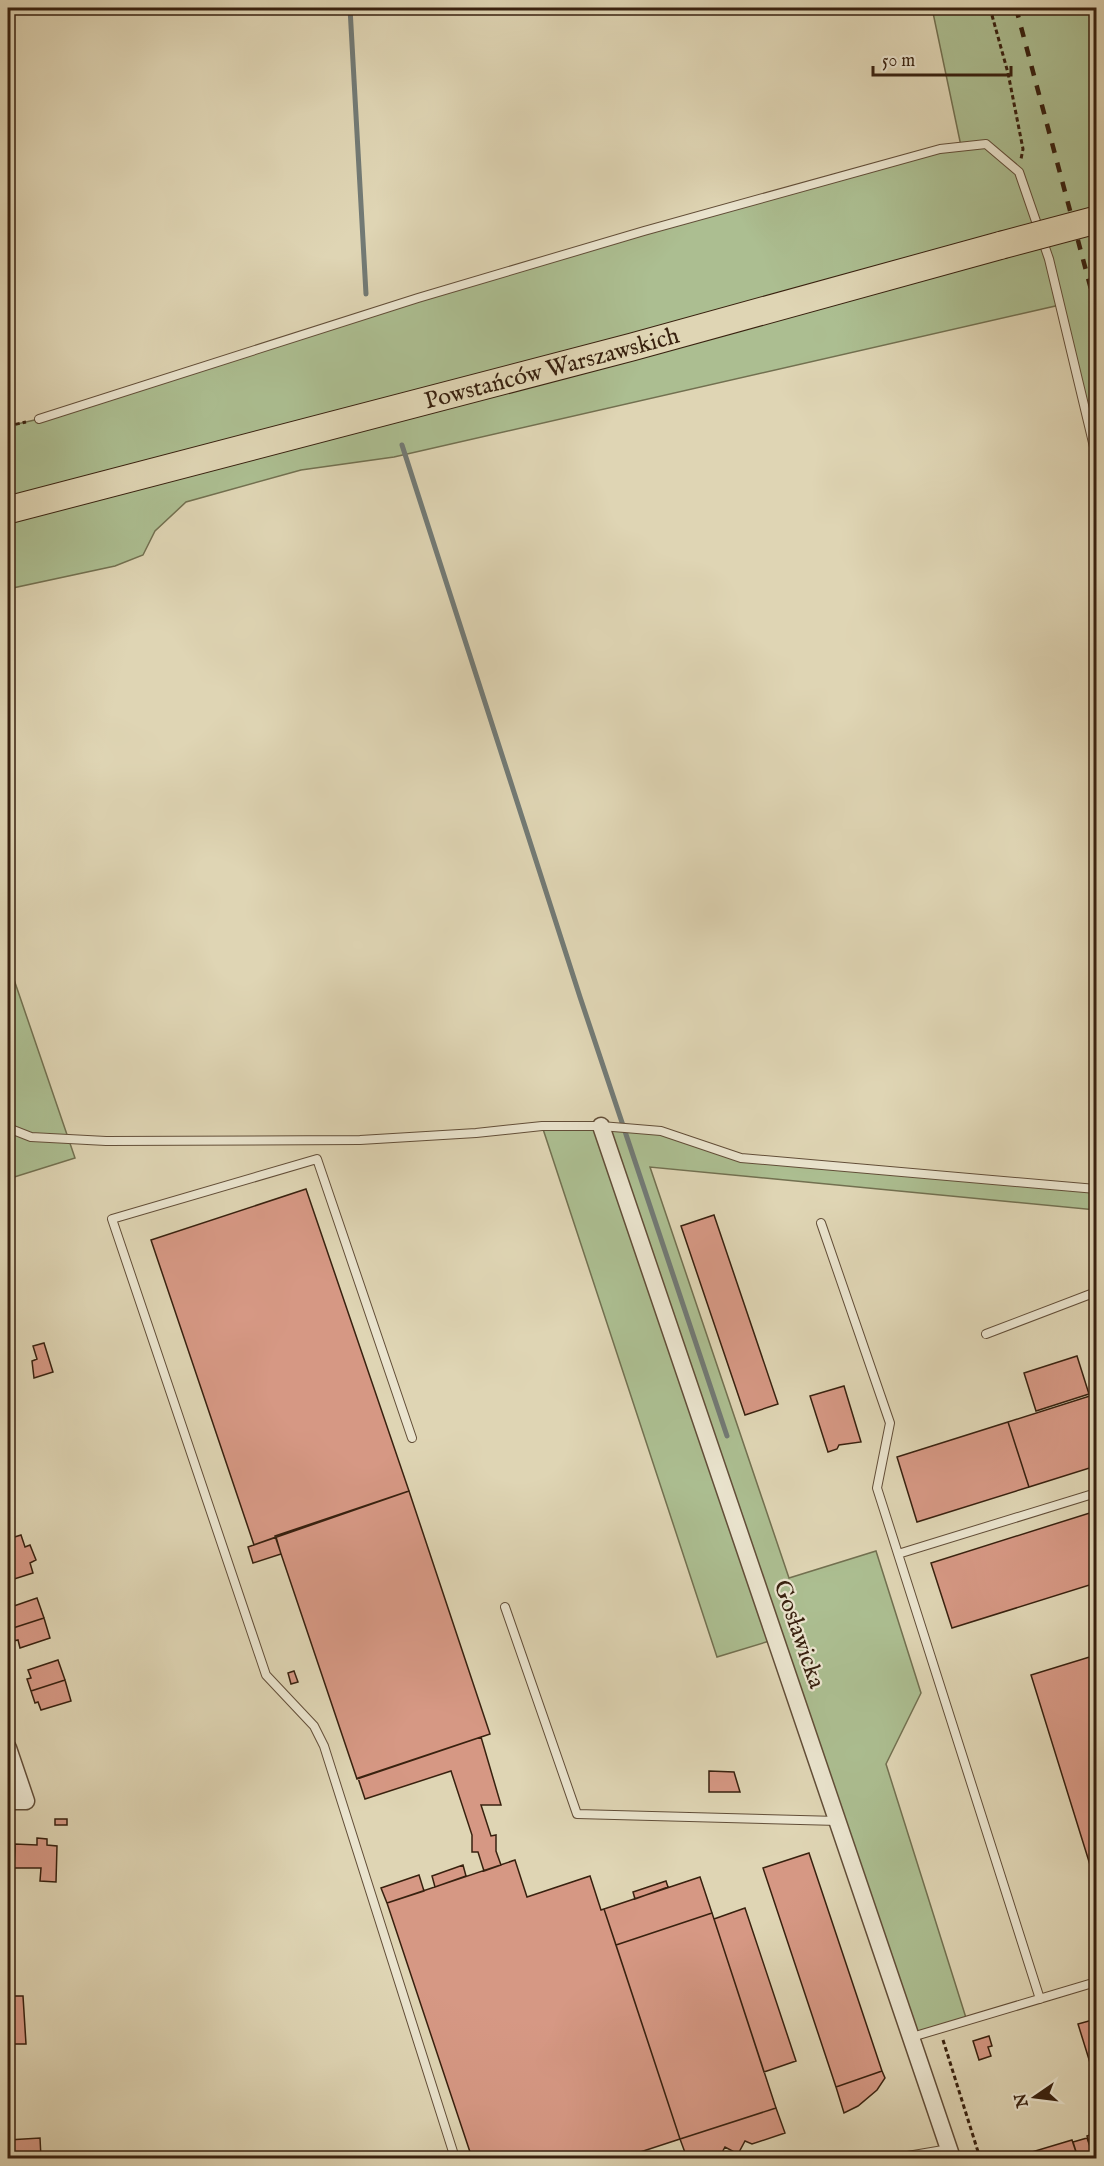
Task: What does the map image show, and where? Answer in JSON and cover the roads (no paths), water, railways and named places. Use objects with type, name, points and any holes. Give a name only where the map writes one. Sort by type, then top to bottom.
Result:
[{"type":"main road","name":"Powstańców Warszawskich","points":[[8,510],[632,347],[1096,220]]},
{"type":"street","name":"Gosławicka","points":[[601,1126],[839,1821],[950,2154]]},
{"type":"street","points":[[8,1748],[26,1801],[8,1801]]},
{"type":"lane","points":[[39,418],[418,298],[644,231],[940,149],[986,144],[1019,172],[1049,259],[1096,455]]},
{"type":"lane","points":[[8,1128],[31,1137],[141,1141],[360,1140],[476,1133],[542,1126],[601,1126],[661,1131],[741,1158],[1096,1189]]},
{"type":"lane","points":[[412,1437],[317,1159],[112,1219],[266,1675],[314,1726],[324,1746],[455,2158]]},
{"type":"lane","points":[[821,1223],[890,1423],[877,1488],[1040,1999]]},
{"type":"lane","points":[[986,1334],[1096,1292]]},
{"type":"lane","points":[[898,1554],[1096,1493]]},
{"type":"lane","points":[[505,1607],[577,1814],[839,1821]]},
{"type":"lane","points":[[912,2037],[1096,1982]]},
{"type":"lane","points":[[896,2158],[950,2154]]},
{"type":"waterway","points":[[350,8],[366,294]]},
{"type":"waterway","points":[[402,445],[580,997],[727,1436]]},
{"type":"railway","points":[[1016,8],[1096,308]]}]
